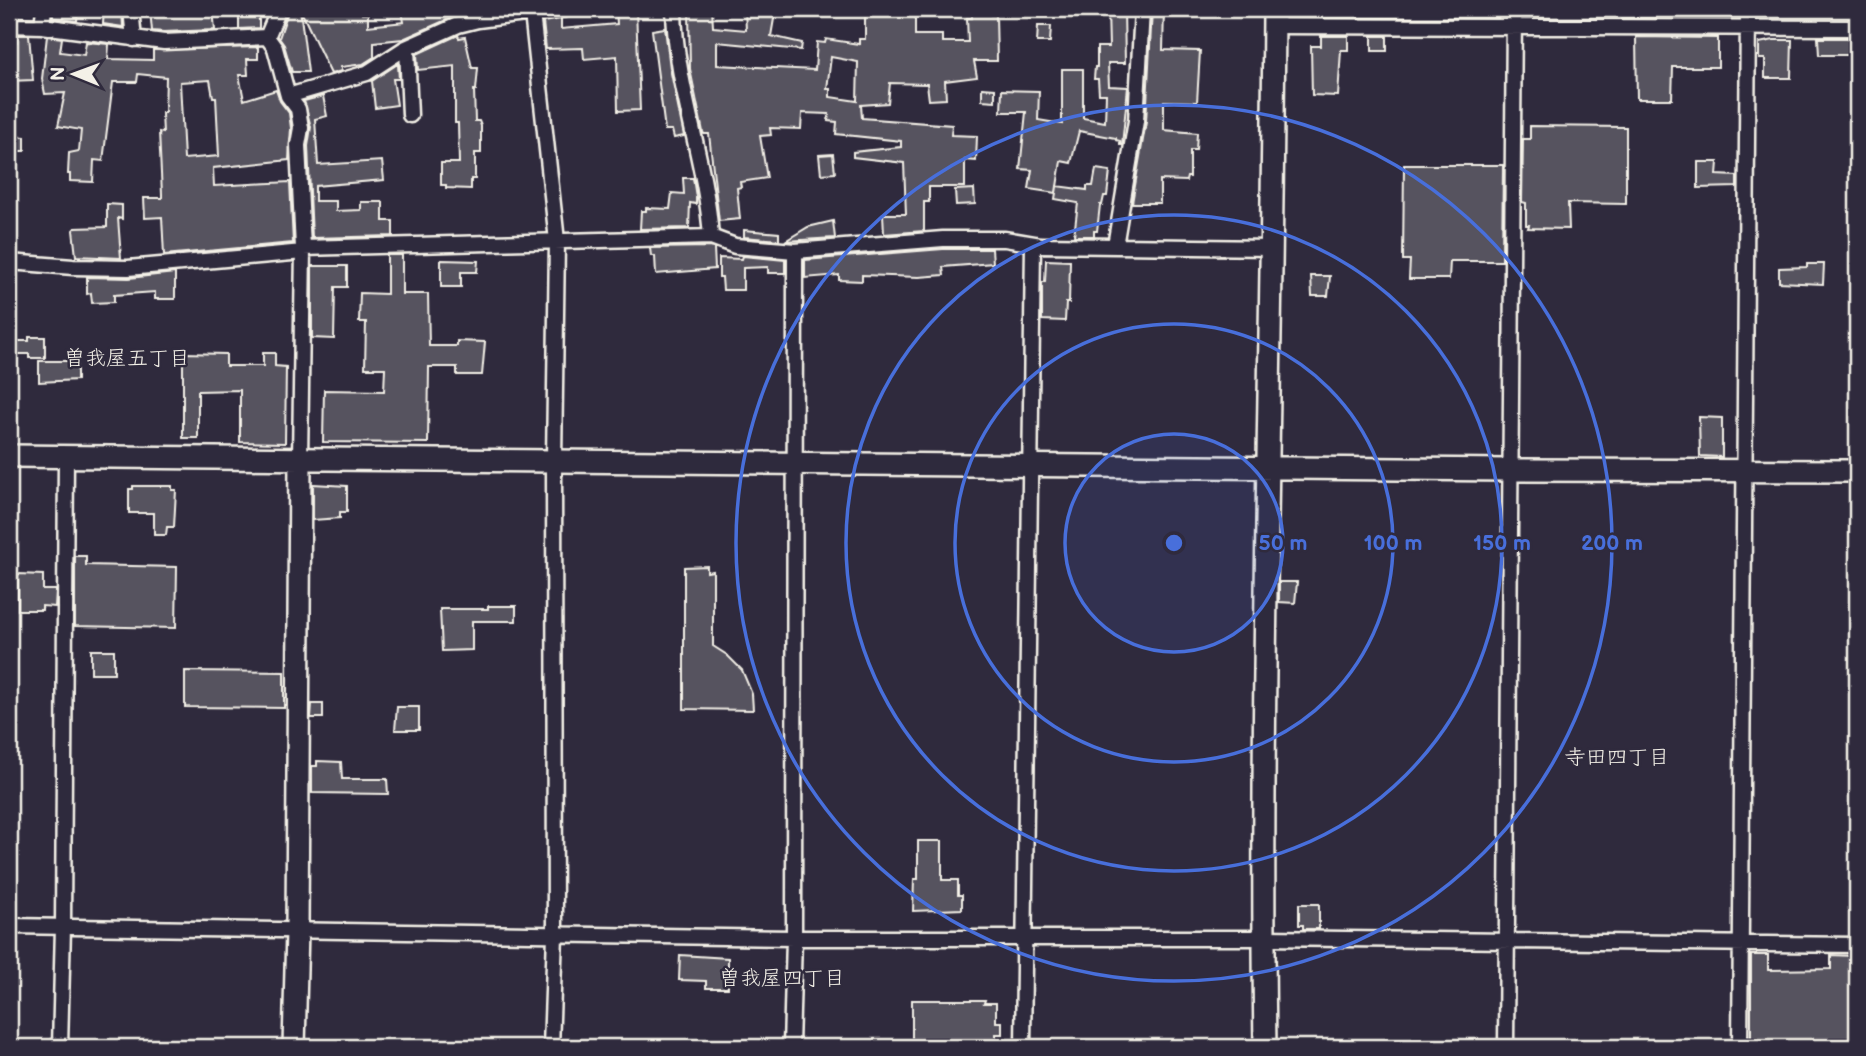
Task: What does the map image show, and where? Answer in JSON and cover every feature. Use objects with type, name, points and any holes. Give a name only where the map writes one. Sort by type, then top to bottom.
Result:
[{"type":"street","points":[[42,26],[44,9]]},
{"type":"street","points":[[131,9],[134,39]]},
{"type":"street","points":[[267,37],[279,9]]},
{"type":"street","points":[[289,96],[367,73],[407,48],[480,14],[566,9]]},
{"type":"street","points":[[674,9],[674,25],[689,119],[709,206],[711,237]]},
{"type":"street","points":[[1115,246],[1136,121],[1142,9]]},
{"type":"street","points":[[1506,1047],[1514,9]]},
{"type":"street","points":[[1740,1047],[1748,9]]},
{"type":"street","points":[[532,13],[557,241],[554,461],[555,935],[551,1047]]},
{"type":"street","points":[[1265,1047],[1263,938],[1267,467],[1274,17],[1514,27],[1857,28]]},
{"type":"street","points":[[9,25],[42,26],[164,42],[267,37]]},
{"type":"street","points":[[267,37],[275,48],[289,96],[298,109],[301,128],[298,145],[303,250],[295,1046]]},
{"type":"street","points":[[407,48],[410,115]]},
{"type":"street","points":[[9,262],[128,268],[303,250],[711,237],[735,246],[795,251],[943,239],[1005,239],[1033,244],[1271,248]]},
{"type":"street","points":[[1023,1047],[1033,244]]},
{"type":"street","points":[[791,1047],[794,938],[795,251]]},
{"type":"street","points":[[9,456],[1857,471]]},
{"type":"street","points":[[60,1046],[66,456]]},
{"type":"street","points":[[9,926],[794,938],[1263,938],[1857,945]]},
{"type":"building","points":[[53,9],[78,9],[77,21],[53,18]]},
{"type":"building","points":[[104,9],[122,9],[123,27],[103,24]]},
{"type":"building","points":[[150,9],[213,9],[215,30],[152,31]]},
{"type":"building","points":[[239,9],[259,9],[259,28],[239,29]]},
{"type":"building","points":[[289,9],[300,9],[308,72],[292,72],[284,45],[279,38]]},
{"type":"building","points":[[300,9],[362,9],[362,14],[368,14],[368,26],[404,22],[402,11],[411,9],[451,9],[453,17],[403,39],[374,42],[374,57],[363,64],[341,67],[341,71],[331,74]]},
{"type":"building","points":[[616,9],[636,10],[640,110],[618,111],[617,56],[584,59],[583,48],[546,49],[543,22],[561,19],[561,29],[617,24]]},
{"type":"building","points":[[689,9],[712,9],[713,27],[746,30],[745,9],[775,13],[771,36],[802,43],[801,50],[717,42],[717,65],[815,70],[817,42],[825,43],[826,39],[859,44],[859,39],[865,39],[865,9],[915,9],[915,35],[942,35],[942,42],[968,42],[967,18],[972,18],[972,10],[992,9],[992,15],[996,15],[997,61],[974,61],[977,77],[945,81],[946,99],[929,100],[927,84],[890,83],[888,103],[861,105],[862,118],[952,125],[951,135],[977,136],[976,161],[965,160],[965,187],[929,187],[929,202],[924,202],[924,231],[884,234],[883,214],[906,214],[904,163],[853,157],[853,152],[901,147],[901,141],[836,134],[837,122],[828,121],[829,114],[802,113],[801,129],[770,128],[771,135],[760,136],[767,178],[740,182],[741,187],[737,188],[740,219],[719,221],[709,134],[703,132],[690,69]],"holes":[[[831,57],[858,62],[857,101],[830,97],[830,89],[827,89]]]},
{"type":"building","points":[[1108,9],[1124,9],[1125,63],[1108,63],[1109,86],[1128,87],[1122,145],[1116,138],[1079,131],[1071,163],[1061,161],[1056,193],[1029,189],[1032,170],[1020,169],[1026,112],[1001,112],[1002,90],[1039,91],[1038,120],[1062,124],[1062,69],[1083,69],[1083,118],[1105,122],[1106,94],[1099,94],[1098,79],[1094,79],[1097,47],[1109,47]]},
{"type":"building","points":[[1152,9],[1164,9],[1163,50],[1200,51],[1197,102],[1164,101],[1164,130],[1197,133],[1196,150],[1190,150],[1190,177],[1187,177],[1186,181],[1160,180],[1160,203],[1132,203],[1146,122]]},
{"type":"building","points":[[1611,9],[1679,9],[1678,18],[1611,18]]},
{"type":"building","points":[[1038,26],[1051,26],[1050,42],[1037,42]]},
{"type":"building","points":[[665,28],[684,136],[674,138],[672,130],[665,130],[652,30]]},
{"type":"building","points":[[17,35],[29,35],[33,80],[9,81],[9,42],[17,42]]},
{"type":"building","points":[[458,35],[459,38],[465,37],[472,68],[478,68],[474,90],[475,121],[479,121],[481,126],[481,153],[475,153],[475,179],[471,179],[471,189],[446,188],[446,185],[441,185],[441,163],[459,163],[458,123],[455,123],[455,66],[418,70],[417,54]]},
{"type":"building","points":[[47,36],[62,38],[60,52],[84,55],[86,42],[109,44],[108,59],[153,60],[153,50],[258,47],[258,59],[247,59],[248,75],[239,75],[244,100],[276,90],[289,113],[289,160],[213,168],[214,186],[290,182],[293,243],[164,255],[162,217],[145,218],[144,198],[162,198],[159,132],[163,133],[166,77],[138,74],[137,82],[113,82],[103,161],[94,160],[93,182],[70,181],[69,153],[79,151],[81,130],[58,126],[65,93],[45,94],[42,79]],"holes":[[[210,80],[213,97],[216,97],[219,156],[184,159],[180,82]]]},
{"type":"building","points":[[1321,36],[1348,36],[1348,50],[1341,50],[1338,96],[1312,95],[1311,46],[1321,46]]},
{"type":"building","points":[[1372,36],[1387,36],[1387,51],[1372,51]]},
{"type":"building","points":[[1636,37],[1718,38],[1718,67],[1673,67],[1672,99],[1637,99]]},
{"type":"building","points":[[1818,38],[1857,38],[1857,55],[1819,55]]},
{"type":"building","points":[[1792,40],[1791,78],[1765,78],[1765,59],[1759,59],[1759,43]]},
{"type":"building","points":[[396,65],[399,79],[393,79],[397,105],[375,108],[372,81]]},
{"type":"building","points":[[982,88],[995,89],[995,101],[982,100]]},
{"type":"building","points":[[323,96],[327,116],[315,119],[318,165],[382,161],[384,180],[315,186],[315,201],[336,201],[336,211],[361,210],[361,202],[383,202],[383,221],[393,221],[393,236],[312,238],[308,146],[311,127],[304,101]]},
{"type":"building","points":[[1530,126],[1626,127],[1626,204],[1568,203],[1569,229],[1528,228],[1526,203],[1522,202],[1523,139],[1530,139]]},
{"type":"building","points":[[9,136],[25,137],[25,151],[9,151]]},
{"type":"building","points":[[833,154],[835,173],[821,174],[819,155]]},
{"type":"building","points":[[1698,162],[1718,162],[1717,175],[1737,176],[1737,187],[1698,188]]},
{"type":"building","points":[[1404,165],[1503,165],[1502,261],[1450,261],[1449,279],[1409,279],[1410,260],[1403,260]]},
{"type":"building","points":[[1096,169],[1110,171],[1107,196],[1104,196],[1100,205],[1097,231],[1094,231],[1094,236],[1074,236],[1078,203],[1055,199],[1057,186],[1087,190],[1087,186],[1093,186]]},
{"type":"building","points":[[683,178],[693,178],[696,197],[696,204],[690,203],[689,228],[640,229],[641,211],[646,211],[646,208],[670,209],[672,193],[684,194]]},
{"type":"building","points":[[974,189],[975,204],[956,205],[955,190]]},
{"type":"building","points":[[107,204],[122,205],[122,219],[118,218],[121,258],[76,256],[73,230],[107,227]]},
{"type":"building","points":[[833,221],[835,238],[785,241],[808,227]]},
{"type":"building","points":[[744,230],[779,233],[779,240],[744,237]]},
{"type":"building","points":[[650,248],[714,248],[715,269],[656,274],[655,256],[651,256]]},
{"type":"building","points":[[943,249],[992,249],[993,263],[943,267],[944,275],[919,277],[862,275],[862,281],[839,280],[839,275],[805,278],[805,260]]},
{"type":"building","points":[[387,255],[402,255],[402,294],[428,294],[429,346],[457,346],[457,341],[485,342],[482,375],[457,375],[457,367],[429,367],[428,443],[323,442],[324,390],[384,391],[385,368],[365,368],[366,322],[359,322],[360,293],[387,294]]},
{"type":"building","points":[[743,256],[785,260],[785,273],[768,273],[768,267],[743,268],[743,290],[723,290],[722,277],[719,277],[719,258],[742,259]]},
{"type":"building","points":[[441,260],[478,261],[477,272],[461,272],[461,287],[441,287]]},
{"type":"building","points":[[1046,260],[1070,261],[1069,303],[1066,303],[1065,321],[1042,320],[1042,282],[1045,282]]},
{"type":"building","points":[[1807,264],[1824,264],[1823,284],[1779,282],[1779,268],[1807,267]]},
{"type":"building","points":[[312,266],[347,266],[347,287],[335,287],[334,339],[312,338]]},
{"type":"building","points":[[175,273],[175,299],[155,299],[155,292],[114,295],[114,302],[92,303],[91,293],[87,294],[87,277],[129,278]]},
{"type":"building","points":[[1311,276],[1330,276],[1328,296],[1312,296]]},
{"type":"building","points":[[29,337],[45,337],[45,358],[29,358],[29,354],[9,354],[9,341],[29,341]]},
{"type":"building","points":[[183,353],[226,354],[226,366],[263,366],[263,353],[275,353],[275,366],[286,367],[285,443],[240,442],[240,390],[198,391],[198,438],[183,438]]},
{"type":"building","points":[[39,361],[69,361],[69,364],[77,364],[77,380],[39,382]]},
{"type":"building","points":[[1699,417],[1722,418],[1722,457],[1700,456]]},
{"type":"building","points":[[313,484],[347,486],[347,512],[340,512],[340,518],[313,520]]},
{"type":"building","points":[[133,486],[172,486],[172,490],[176,490],[174,527],[167,527],[166,535],[154,535],[154,513],[129,513],[129,489],[133,489]]},
{"type":"building","points":[[75,556],[86,556],[86,565],[177,567],[176,628],[75,626]]},
{"type":"building","points":[[707,566],[707,572],[713,571],[713,646],[742,670],[752,694],[753,710],[684,709],[684,567]]},
{"type":"building","points":[[18,574],[43,575],[43,590],[56,590],[55,607],[18,610]]},
{"type":"building","points":[[1279,582],[1297,582],[1295,603],[1279,602]]},
{"type":"building","points":[[488,606],[516,606],[516,621],[472,621],[472,650],[442,651],[440,609],[488,609]]},
{"type":"building","points":[[91,650],[114,650],[114,673],[91,673]]},
{"type":"building","points":[[185,671],[284,672],[284,708],[185,707]]},
{"type":"building","points":[[312,704],[323,704],[323,718],[311,718]]},
{"type":"building","points":[[397,707],[419,707],[419,730],[395,730]]},
{"type":"building","points":[[317,761],[341,762],[342,779],[387,779],[388,794],[312,793],[312,766],[317,766]]},
{"type":"building","points":[[918,841],[942,841],[942,880],[958,880],[962,909],[913,911],[914,879],[918,879]]},
{"type":"building","points":[[1299,904],[1319,904],[1319,929],[1303,929],[1303,925],[1299,925]]},
{"type":"building","points":[[680,955],[728,958],[728,988],[706,988],[706,981],[679,980]]},
{"type":"building","points":[[1751,955],[1768,955],[1768,970],[1831,969],[1831,955],[1853,956],[1853,1047],[1751,1044]]},
{"type":"building","points":[[912,1000],[985,1000],[984,1003],[996,1003],[996,1022],[1002,1022],[1002,1034],[996,1034],[996,1046],[912,1046]]},
{"type":"district","name":"曽我屋五丁目","points":[[127,358]]},
{"type":"district","name":"寺田四丁目","points":[[1617,757]]},
{"type":"district","name":"曽我屋四丁目","points":[[782,978]]}]
